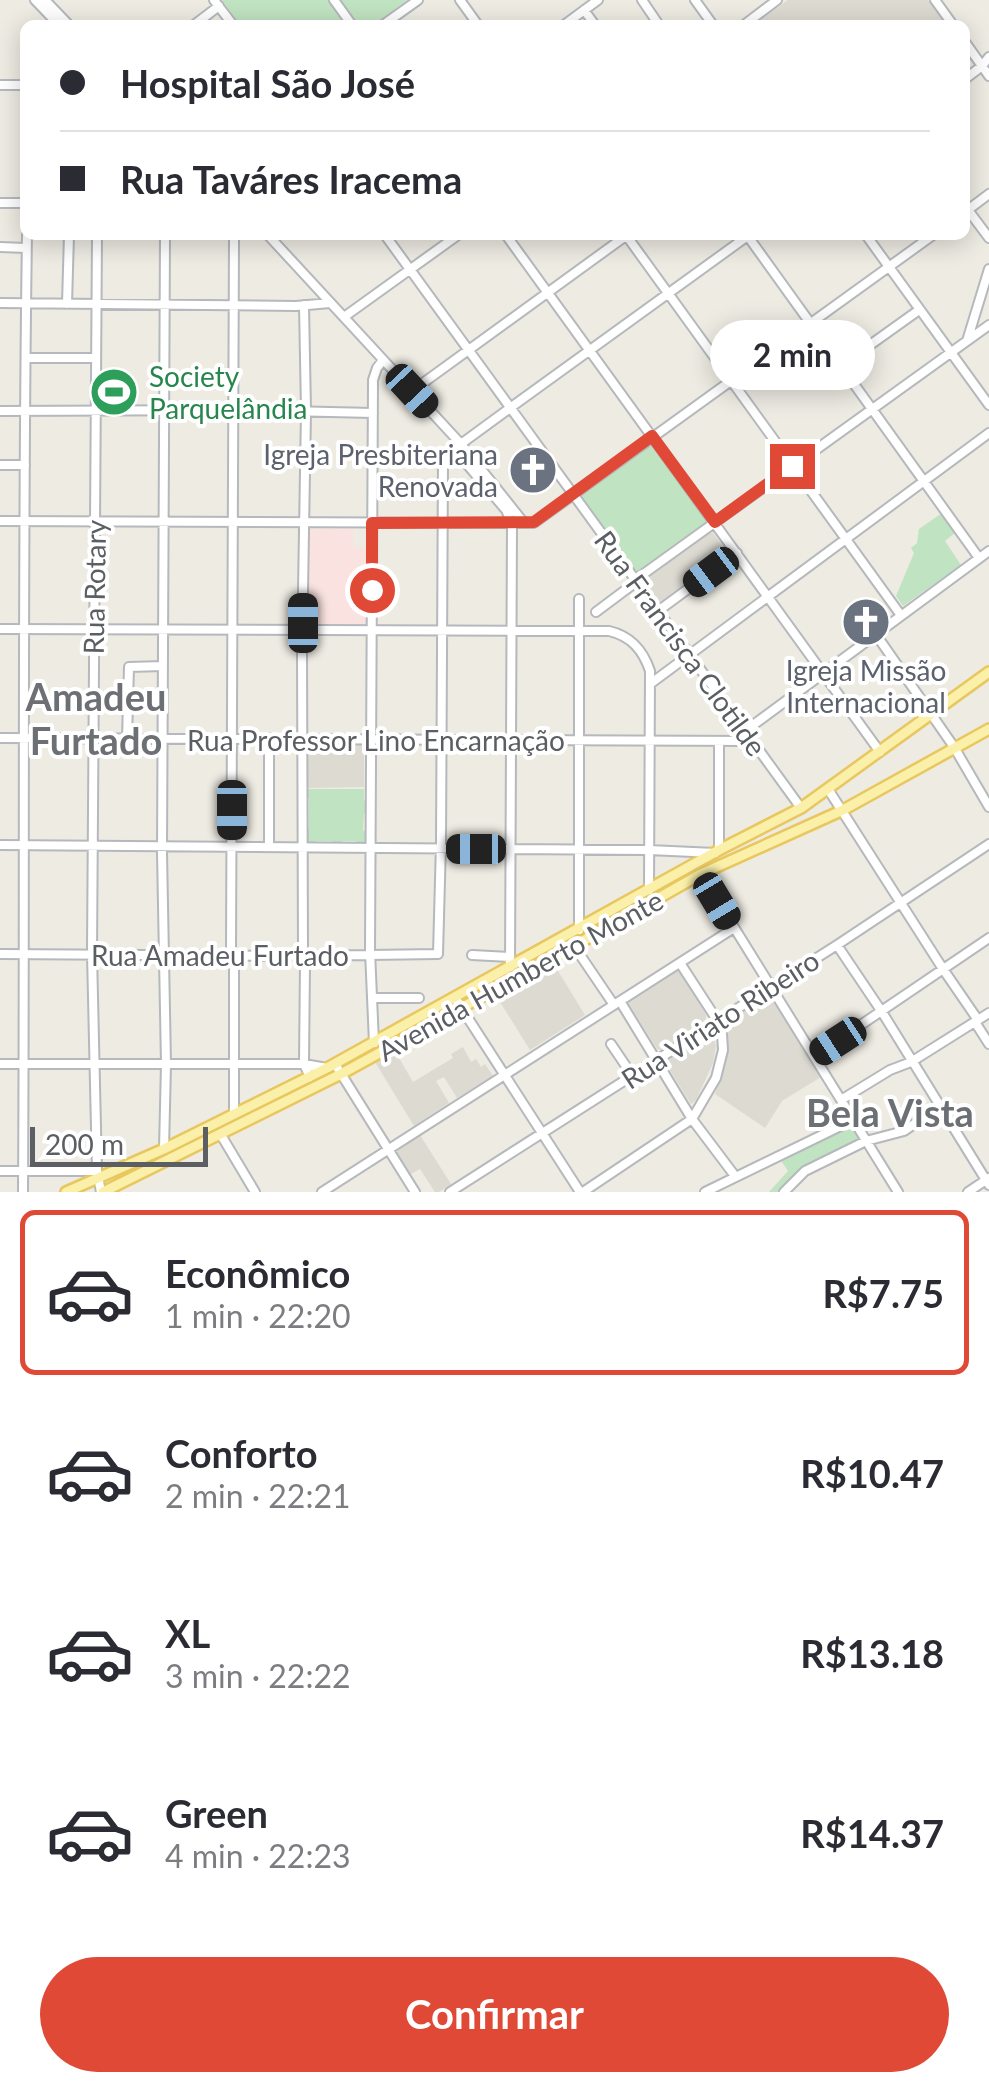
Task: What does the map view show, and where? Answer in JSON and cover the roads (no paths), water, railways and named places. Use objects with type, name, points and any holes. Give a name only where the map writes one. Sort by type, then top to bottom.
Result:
[{"type":"main road","name":"Avenida Humberto Monte","points":[[102,1192],[221,1135],[510,962],[579,930],[801,808],[989,672]]},
{"type":"main road","name":"Avenida Humberto Monte","points":[[66,1192],[462,1009],[701,874],[843,810],[989,729]]},
{"type":"street","points":[[390,20],[418,0]]},
{"type":"street","points":[[571,20],[598,0]]},
{"type":"street","points":[[751,20],[777,0]]},
{"type":"street","points":[[938,4],[950,0]]},
{"type":"street","points":[[41,1],[64,20]]},
{"type":"street","points":[[584,10],[591,20]]},
{"type":"street","points":[[970,49],[986,70]]},
{"type":"street","points":[[986,70],[989,58]]},
{"type":"street","points":[[970,214],[989,238]]},
{"type":"street","points":[[23,1192],[26,240]]},
{"type":"street","points":[[67,304],[69,240]]},
{"type":"street","name":"Rua Rotary","points":[[96,240],[92,954],[97,1175],[102,1192]]},
{"type":"street","points":[[164,1150],[165,240]]},
{"type":"street","points":[[234,240],[234,1114]]},
{"type":"street","points":[[275,240],[412,391],[524,524]]},
{"type":"street","name":"Rua Francisca Clotilde","points":[[389,240],[801,808]]},
{"type":"street","points":[[344,317],[451,240]]},
{"type":"street","points":[[510,240],[880,752]]},
{"type":"street","points":[[412,391],[620,240]]},
{"type":"street","points":[[631,240],[900,614]]},
{"type":"street","points":[[441,849],[442,466],[446,457],[741,240]]},
{"type":"street","points":[[745,730],[986,555],[924,480],[752,240]]},
{"type":"street","points":[[870,240],[989,404]]},
{"type":"street","points":[[0,521],[524,524],[540,520],[926,240]]},
{"type":"street","points":[[0,247],[26,248]]},
{"type":"street","points":[[967,341],[989,269]]},
{"type":"street","points":[[0,303],[304,306],[330,302]]},
{"type":"street","points":[[304,306],[304,1064],[310,1077]]},
{"type":"street","points":[[842,365],[919,310]]},
{"type":"street","points":[[596,612],[989,325]]},
{"type":"street","points":[[26,358],[95,358]]},
{"type":"street","points":[[374,1043],[370,956],[373,412],[374,374],[382,360]]},
{"type":"street","points":[[0,411],[373,412]]},
{"type":"street","points":[[650,684],[989,433]]},
{"type":"street","points":[[0,465],[25,466]]},
{"type":"street","points":[[472,955],[510,962],[512,524],[503,502]]},
{"type":"street","points":[[658,612],[738,553]]},
{"type":"street","points":[[579,599],[579,930]]},
{"type":"street","points":[[0,629],[609,631],[628,638],[647,661],[650,671],[649,890]]},
{"type":"street","points":[[875,634],[931,713],[989,807]]},
{"type":"street","points":[[128,739],[129,667],[163,666]]},
{"type":"street","name":"Rua Professor Lino Encarnação","points":[[0,738],[752,741]]},
{"type":"street","points":[[269,738],[269,847]]},
{"type":"street","points":[[0,845],[717,852],[720,742]]},
{"type":"street","points":[[828,789],[989,1044]]},
{"type":"street","name":"Rua Viriato Ribeiro","points":[[450,1192],[989,844]]},
{"type":"street","name":"Rua Amadeu Furtado","points":[[0,954],[434,956],[439,952],[441,849]]},
{"type":"street","points":[[701,874],[898,1192]]},
{"type":"street","points":[[322,1192],[734,928]]},
{"type":"street","points":[[814,1056],[989,938]]},
{"type":"street","points":[[836,944],[988,1181],[968,1192]]},
{"type":"street","points":[[574,946],[735,1176]]},
{"type":"street","points":[[454,998],[581,1192],[692,1119],[710,1090],[724,1042],[718,1020],[680,963]]},
{"type":"street","points":[[373,998],[419,998]]},
{"type":"street","points":[[841,1100],[989,1013]]},
{"type":"street","points":[[611,1044],[632,1075]]},
{"type":"street","points":[[0,1064],[304,1064],[334,1069],[415,1192]]},
{"type":"street","points":[[784,1192],[805,1171],[866,1141],[904,1130],[940,1107]]},
{"type":"street","points":[[705,1192],[855,1124]]},
{"type":"street","points":[[221,1135],[255,1192]]},
{"type":"street","points":[[0,1171],[97,1175]]},
{"type":"place","name":"Society Parquelândia","points":[[114,392]]},
{"type":"place","name":"Igreja Presbiteriana Renovada","points":[[533,470]]},
{"type":"place","name":"Igreja Missão Internacional","points":[[866,622]]},
{"type":"district","name":"Amadeu Furtado","points":[[96,718]]},
{"type":"district","name":"Bela Vista","points":[[890,1112]]}]
